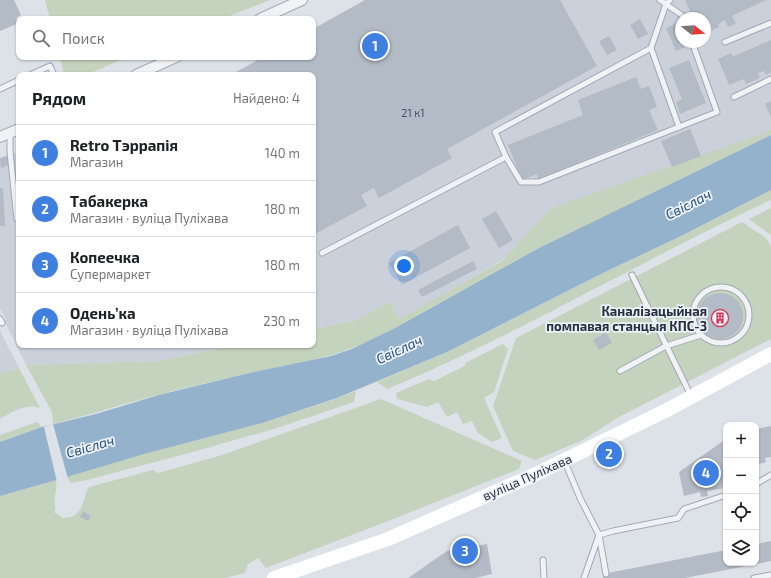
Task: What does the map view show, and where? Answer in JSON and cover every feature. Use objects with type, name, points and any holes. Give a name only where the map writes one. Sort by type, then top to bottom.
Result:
[{"type":"street","points":[[267,16],[302,0]]},
{"type":"street","points":[[143,72],[169,60]]},
{"type":"street","points":[[0,137],[15,131]]},
{"type":"street","name":"вуліца Пуліхава","points":[[274,578],[388,539],[565,461],[667,410],[771,354]]},
{"type":"lane","points":[[660,0],[668,2],[679,12]]},
{"type":"lane","points":[[668,2],[651,48],[679,127]]},
{"type":"lane","points":[[725,42],[771,23]]},
{"type":"lane","points":[[651,48],[495,132],[506,157],[521,182],[539,182],[717,112],[694,48]]},
{"type":"lane","points":[[37,72],[50,66],[53,72]]},
{"type":"lane","points":[[734,97],[771,79]]},
{"type":"lane","points":[[0,89],[16,81]]},
{"type":"lane","points":[[15,131],[10,152],[16,209]]},
{"type":"lane","points":[[322,253],[506,157]]},
{"type":"lane","points":[[632,275],[691,396]]},
{"type":"lane","points":[[722,286],[731,288],[746,300],[749,309],[748,323],[742,334],[735,340],[726,343],[717,343],[708,340],[701,335],[693,318],[694,308],[698,299],[704,292],[712,288],[722,286]]},
{"type":"lane","points":[[620,371],[666,346],[701,335]]},
{"type":"lane","points":[[565,461],[580,498],[599,535],[606,574]]},
{"type":"lane","points":[[759,482],[771,475]]},
{"type":"lane","points":[[599,535],[678,518],[684,509],[723,496]]},
{"type":"lane","points":[[584,578],[599,535]]},
{"type":"lane","points":[[543,560],[544,578]]},
{"type":"lane","points":[[754,578],[771,575]]},
{"type":"shaded area","points":[[366,0],[771,0],[771,129],[762,134],[703,156],[551,208],[504,259],[401,319],[399,319],[390,301],[357,320],[316,328],[316,72],[236,72],[258,60],[316,60],[316,54]]},
{"type":"shaded area","points":[[16,153],[16,345],[0,308],[0,158]]},
{"type":"shaded area","points":[[0,331],[19,368],[0,373]]},
{"type":"shaded area","points":[[18,348],[222,348],[159,361],[26,365]]},
{"type":"green space","points":[[45,0],[270,0],[230,16],[49,16]]},
{"type":"green space","points":[[61,60],[121,60],[93,72],[63,72]]},
{"type":"green space","points":[[771,129],[771,135],[537,249],[373,340],[339,353],[177,390],[53,424],[52,412],[26,365],[159,361],[222,348],[316,348],[316,328],[357,320],[390,301],[399,319],[502,261],[551,208],[762,134]]},
{"type":"green space","points":[[771,190],[771,200],[675,247],[485,345],[387,389],[377,382],[447,352]]},
{"type":"green space","points":[[771,208],[771,235],[749,219]]},
{"type":"green space","points":[[742,222],[766,238],[771,247],[771,339],[619,417],[583,440],[535,460],[513,451],[493,406],[516,338]]},
{"type":"green space","points":[[503,344],[508,349],[494,392],[484,398],[502,438],[492,442],[478,433],[472,421],[463,424],[457,412],[447,417],[438,402],[427,407],[397,399],[396,393],[429,379],[434,381],[465,366],[465,363]]},
{"type":"green space","points":[[19,368],[40,408],[24,407],[0,419],[0,373]]},
{"type":"green space","points":[[356,391],[354,402],[274,429],[87,480],[71,483],[67,477],[136,456],[278,417],[330,401]]},
{"type":"green space","points":[[381,399],[522,461],[519,469],[266,568],[258,558],[248,564],[245,573],[225,578],[0,578],[0,496],[56,480],[56,510],[54,512],[63,518],[74,516],[80,509],[89,487],[153,470],[158,473],[219,456]]},
{"type":"green space","points":[[37,422],[42,427],[0,442],[0,435]]},
{"type":"water","name":"Свіслач","points":[[771,135],[771,190],[447,352],[337,398],[262,423],[144,454],[0,496],[0,442],[42,427],[96,414],[159,395],[245,374],[331,356],[352,349],[395,328],[537,249]]},
{"type":"pier","points":[[53,424],[68,479],[57,482],[44,427]]},
{"type":"building","points":[[0,0],[14,0],[21,15],[16,16],[16,24],[0,31]]},
{"type":"building","points":[[365,0],[560,0],[597,66],[447,149],[452,158],[379,198],[374,188],[361,195],[367,206],[316,233],[316,72],[236,72],[258,60],[316,60],[316,27]]},
{"type":"building","points":[[685,0],[766,0],[732,16],[736,24],[728,27],[725,20],[718,24],[719,27],[711,31],[711,12],[690,12]]},
{"type":"building","points":[[640,19],[648,34],[638,39],[630,25]]},
{"type":"building","points":[[675,24],[675,48],[684,48],[676,51],[666,28]]},
{"type":"building","points":[[609,36],[617,50],[607,55],[599,41]]},
{"type":"building","points":[[771,40],[771,72],[766,75],[764,71],[758,73],[760,78],[746,84],[744,79],[729,85],[718,59],[731,53],[732,57]]},
{"type":"building","points":[[689,60],[706,103],[680,114],[676,102],[682,99],[669,68]]},
{"type":"building","points":[[636,77],[641,89],[649,86],[657,107],[649,110],[658,130],[538,179],[537,174],[522,180],[508,145],[583,115],[578,100]]},
{"type":"building","points":[[771,101],[771,117],[765,104]]},
{"type":"building","points":[[690,129],[701,156],[672,167],[661,141]]},
{"type":"building","points":[[6,156],[10,164],[1,168],[0,158]]},
{"type":"building","points":[[0,188],[3,188],[5,226],[0,226]]},
{"type":"building","points":[[496,211],[513,240],[499,248],[482,219]]},
{"type":"building","points":[[458,225],[470,248],[402,285],[389,263]]},
{"type":"building","points":[[473,261],[477,269],[422,297],[418,290]]},
{"type":"building","name":"Каналізацыйная помпавая станцыя КПС-3","points":[[715,293],[725,293],[733,297],[739,303],[743,311],[743,321],[739,329],[733,335],[725,339],[715,339],[707,335],[701,329],[697,321],[697,311],[701,303],[707,297]]},
{"type":"building","points":[[606,332],[612,343],[599,350],[593,340]]},
{"type":"building","points":[[771,426],[771,457],[765,458],[766,462],[759,464],[759,458],[759,428]]},
{"type":"building","points":[[723,441],[723,488],[707,491],[708,496],[701,497],[700,492],[684,496],[679,472]]},
{"type":"building","points":[[83,511],[91,516],[88,521],[80,517]]},
{"type":"building","points":[[771,541],[771,561],[759,563],[759,543]]},
{"type":"building","points":[[487,544],[492,574],[475,578],[408,578],[447,551]]},
{"type":"building","points":[[723,551],[723,566],[746,566],[685,578],[603,578],[603,574]]},
{"type":"place","name":"Retro Тэррапія","points":[[375,46]]},
{"type":"place","name":"Каналізацыйная помпавая станцыя КПС-3","points":[[720,318]]},
{"type":"place","name":"Табакерка","points":[[609,454]]},
{"type":"place","name":"Оденьʼка","points":[[706,473]]},
{"type":"place","name":"Копеечка","points":[[465,551]]}]
